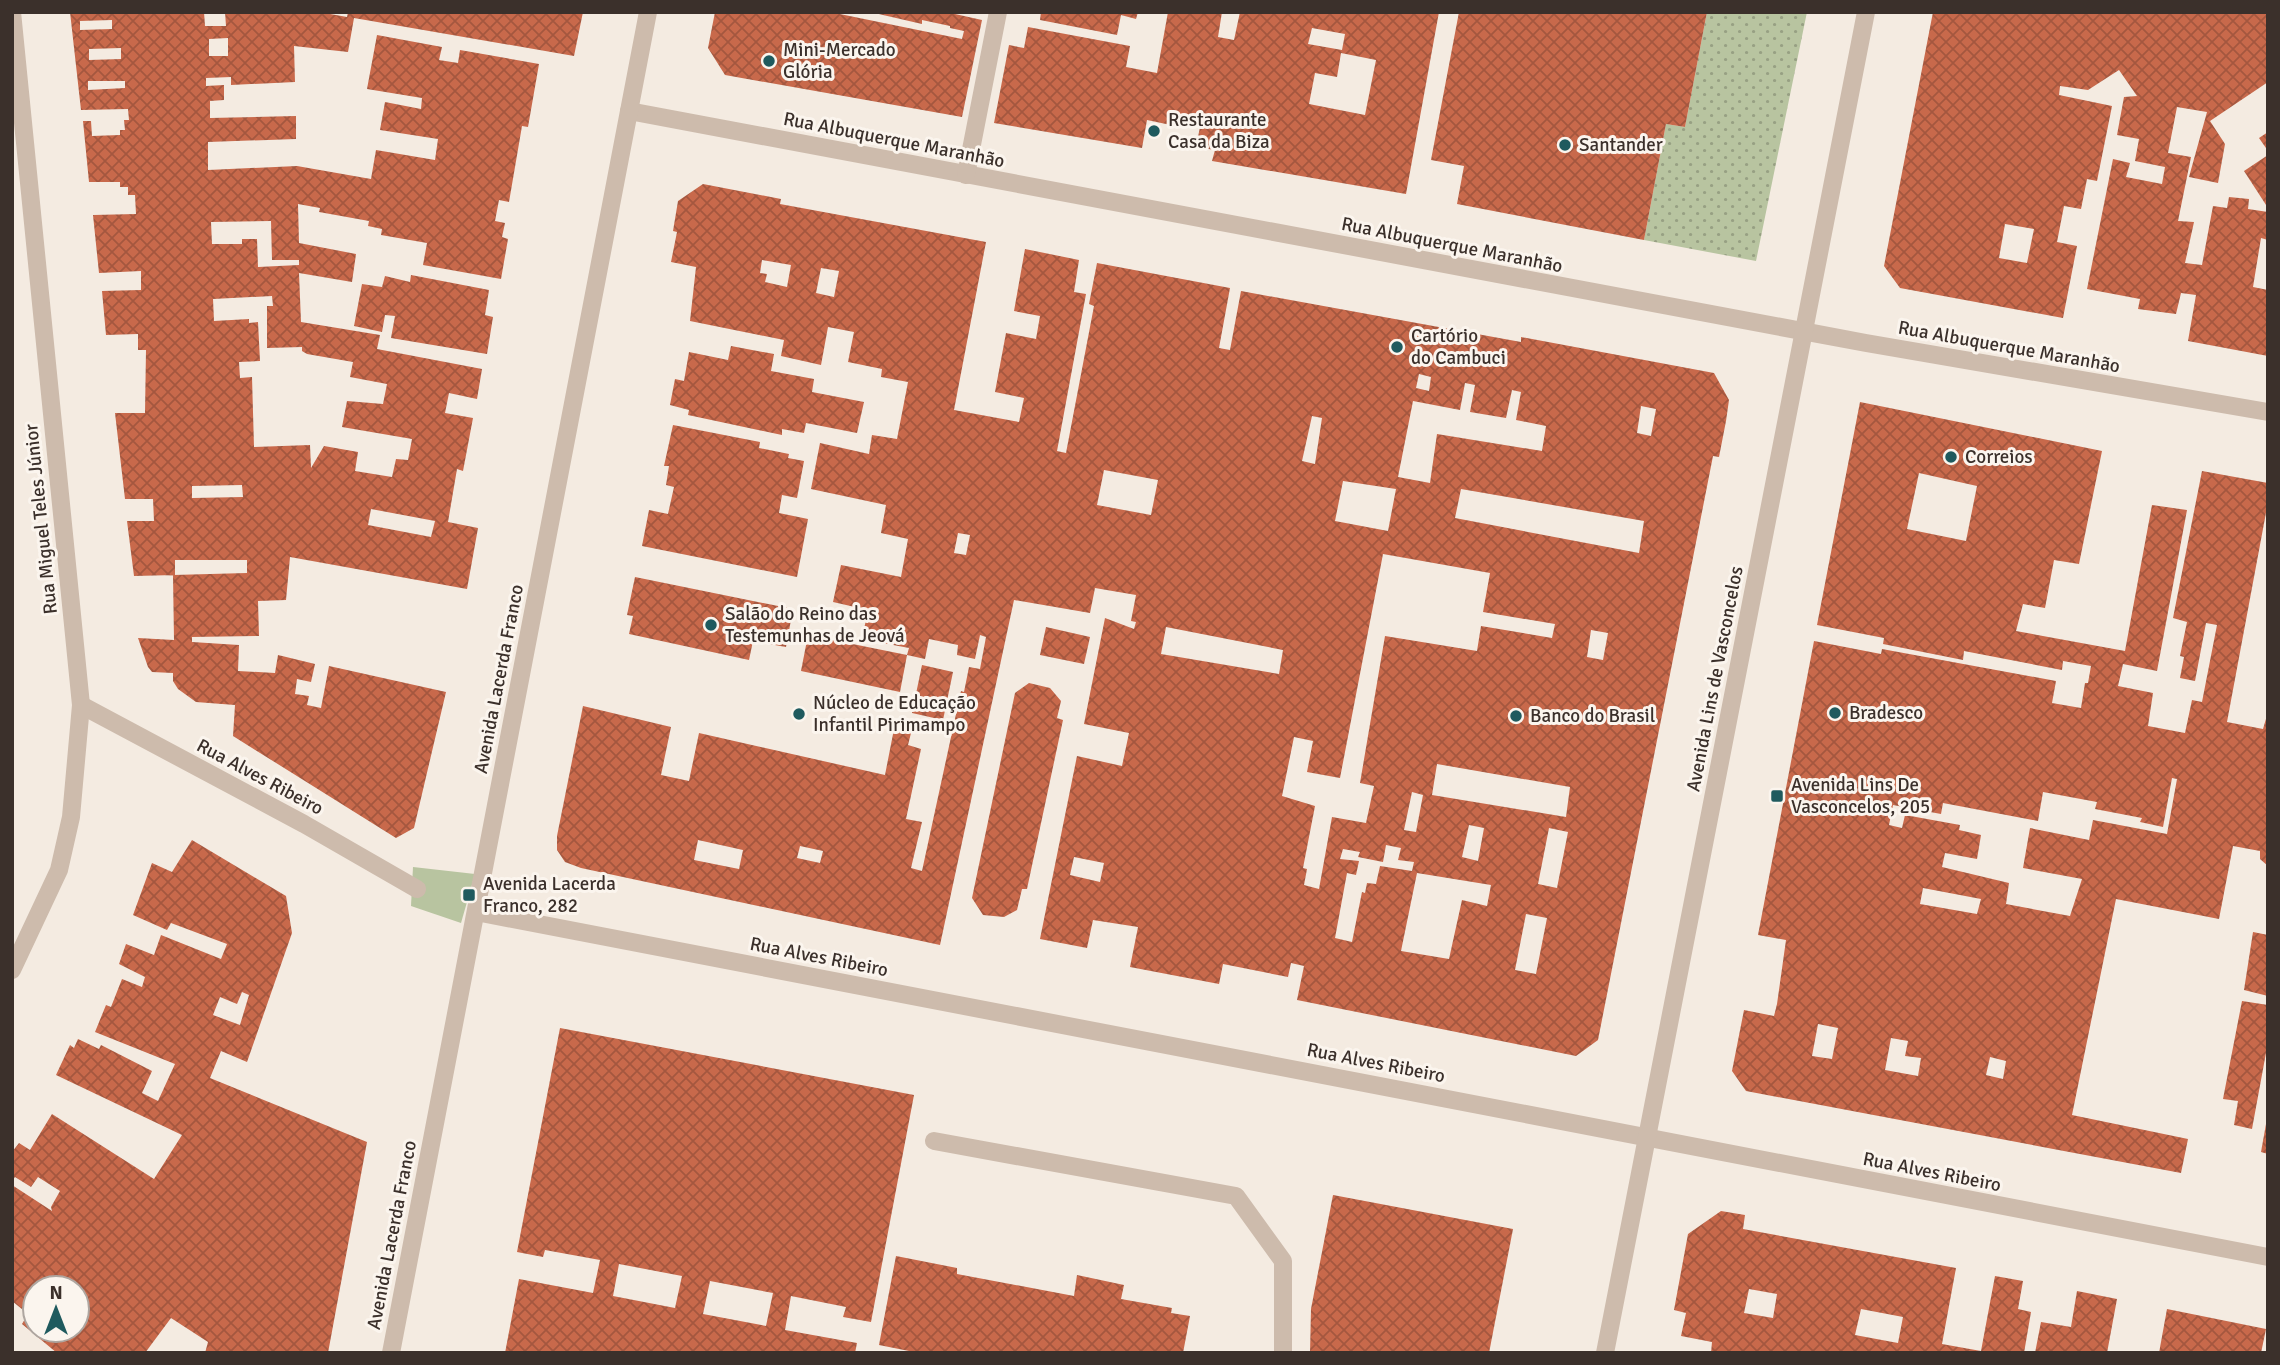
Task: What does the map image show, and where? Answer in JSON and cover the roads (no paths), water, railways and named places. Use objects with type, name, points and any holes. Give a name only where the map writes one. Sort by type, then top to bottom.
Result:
[{"type":"street","name":"Rua Miguel Teles Júnior","points":[[12,12],[80,705],[71,817],[60,870],[12,970]]},
{"type":"street","name":"Avenida Lacerda Franco","points":[[391,1353],[648,12]]},
{"type":"street","points":[[966,175],[998,12]]},
{"type":"street","name":"Avenida Lins de Vasconcelos","points":[[1605,1353],[1866,12]]},
{"type":"street","name":"Rua Albuquerque Maranhão","points":[[629,111],[1803,332],[2268,412]]},
{"type":"street","name":"Rua Alves Ribeiro","points":[[80,705],[304,824],[417,890]]},
{"type":"street","name":"Rua Alves Ribeiro","points":[[476,912],[2268,1257]]},
{"type":"street","points":[[934,1141],[1236,1196],[1283,1261],[1283,1353]]},
{"type":"place","name":"Mini-Mercado Glória","points":[[769,61]]},
{"type":"place","name":"Restaurante Casa da Biza","points":[[1154,131]]},
{"type":"place","name":"Santander","points":[[1565,145]]},
{"type":"place","name":"Cartório do Cambuci","points":[[1397,347]]},
{"type":"place","name":"Correios","points":[[1951,457]]},
{"type":"place","name":"Salão do Reino das Testemunhas de Jeová","points":[[711,625]]},
{"type":"place","name":"Bradesco","points":[[1835,713]]},
{"type":"place","name":"Núcleo de Educação Infantil Pirimampo","points":[[799,714]]},
{"type":"place","name":"Banco do Brasil","points":[[1516,716]]},
{"type":"place","name":"Avenida Lins De Vasconcelos, 205","points":[[1777,796]]},
{"type":"place","name":"Avenida Lacerda Franco, 282","points":[[469,895]]}]
